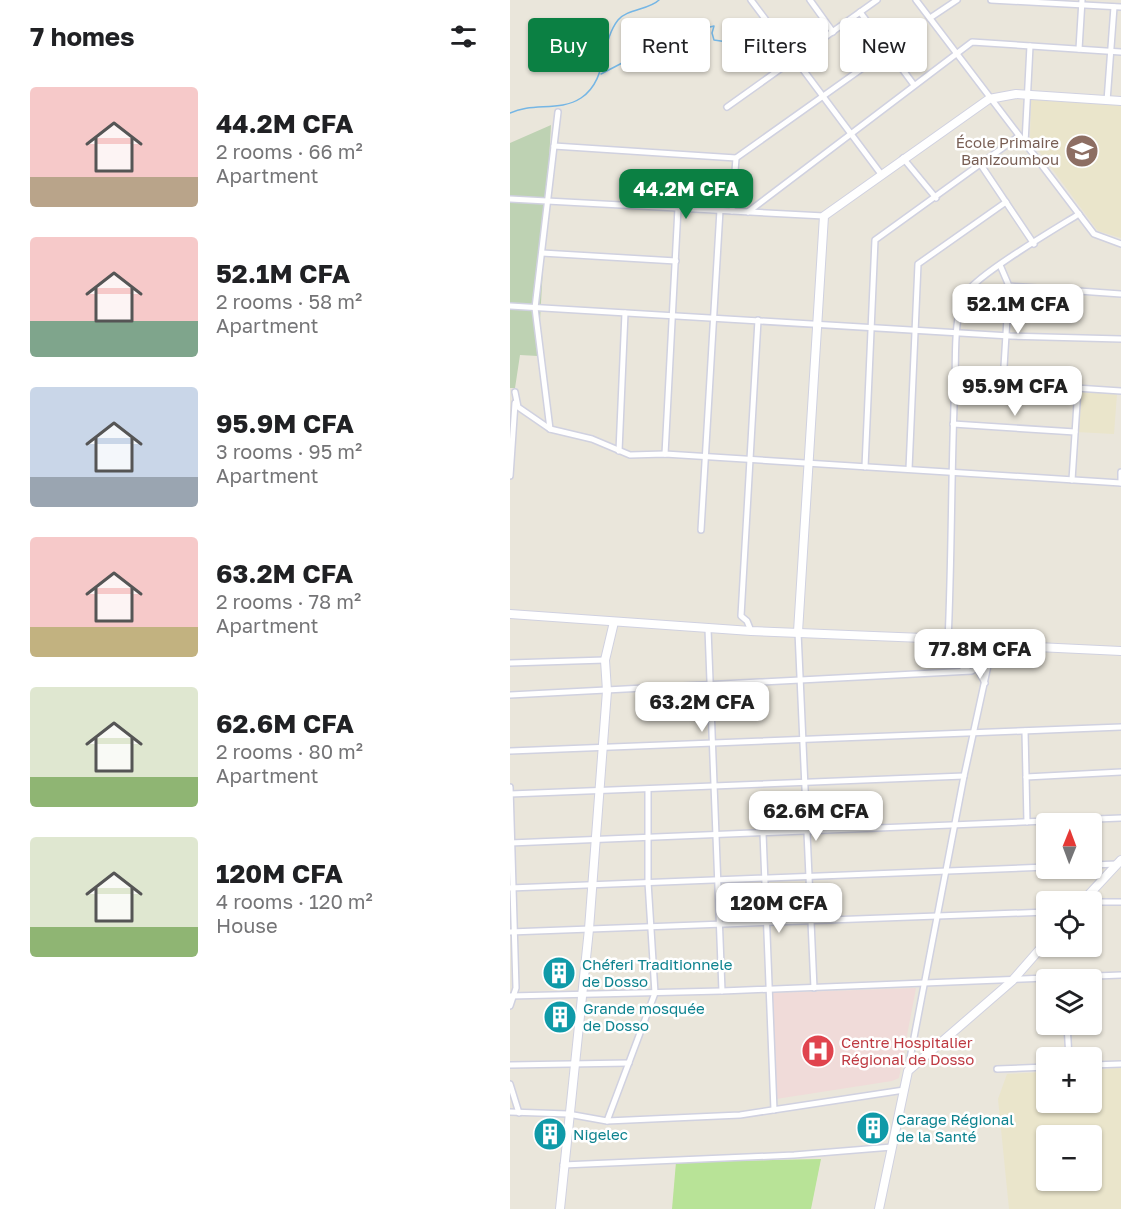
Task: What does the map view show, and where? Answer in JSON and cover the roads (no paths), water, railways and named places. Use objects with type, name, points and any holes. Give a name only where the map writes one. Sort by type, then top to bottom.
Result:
[{"type":"street","points":[[752,0],[765,18]]},
{"type":"street","points":[[810,0],[832,32]]},
{"type":"street","points":[[828,35],[877,0]]},
{"type":"street","points":[[916,0],[988,99],[1025,143],[1094,234],[1121,244]]},
{"type":"street","points":[[930,18],[957,0]]},
{"type":"street","points":[[991,0],[1082,3],[1121,7]]},
{"type":"street","points":[[1079,49],[1082,3]]},
{"type":"street","points":[[1107,100],[1114,7]]},
{"type":"street","points":[[860,12],[864,18]]},
{"type":"street","points":[[748,212],[972,42],[1121,52]]},
{"type":"street","points":[[1025,143],[1030,46]]},
{"type":"street","points":[[727,107],[776,72]]},
{"type":"street","points":[[805,72],[881,174]]},
{"type":"street","points":[[554,146],[736,158],[859,72]]},
{"type":"street","points":[[904,72],[914,85]]},
{"type":"street","points":[[510,199],[824,216],[988,99],[1006,94],[1121,102]]},
{"type":"street","points":[[550,429],[535,308],[558,112]]},
{"type":"street","points":[[865,467],[875,240],[1019,136]]},
{"type":"street","points":[[732,211],[736,158]]},
{"type":"street","points":[[903,158],[936,198]]},
{"type":"street","points":[[981,165],[1034,244]]},
{"type":"street","points":[[909,469],[918,264],[1006,202]]},
{"type":"street","points":[[665,454],[678,208]]},
{"type":"street","points":[[701,530],[720,210]]},
{"type":"street","points":[[946,642],[957,332],[963,299],[969,289],[1000,265],[1079,214]]},
{"type":"street","points":[[814,988],[798,632],[824,216]]},
{"type":"street","points":[[542,254],[676,261]]},
{"type":"street","points":[[1000,265],[1009,286],[1003,383]]},
{"type":"street","points":[[1009,286],[1121,294]]},
{"type":"street","points":[[510,306],[1006,336],[1121,339]]},
{"type":"street","points":[[618,451],[625,313]]},
{"type":"street","points":[[751,631],[747,621],[741,616],[758,320]]},
{"type":"street","points":[[955,380],[1121,391]]},
{"type":"street","points":[[1072,480],[1078,388]]},
{"type":"street","points":[[513,391],[518,407],[550,429],[592,439],[630,455],[665,454],[808,465],[952,471],[1121,483],[1121,472]]},
{"type":"street","points":[[510,476],[513,391]]},
{"type":"street","points":[[953,424],[1075,432]]},
{"type":"street","points":[[510,614],[708,629],[798,632],[1012,647],[1121,651]]},
{"type":"street","points":[[560,1209],[568,1114],[589,929],[607,691],[605,660],[614,622]]},
{"type":"street","points":[[708,629],[723,991]]},
{"type":"street","points":[[976,644],[974,661],[976,671],[985,683]]},
{"type":"street","points":[[879,1209],[992,645]]},
{"type":"street","points":[[510,695],[963,669],[976,671],[996,653],[1012,647]]},
{"type":"street","points":[[510,663],[605,660]]},
{"type":"street","points":[[963,669],[974,661]]},
{"type":"street","points":[[510,752],[1121,727]]},
{"type":"street","points":[[1025,731],[1027,822]]},
{"type":"street","points":[[1026,777],[1121,772]]},
{"type":"street","points":[[510,794],[964,776]]},
{"type":"street","points":[[510,787],[513,932],[510,1006]]},
{"type":"street","points":[[607,1121],[655,993],[648,882],[648,789]]},
{"type":"street","points":[[511,843],[1121,818]]},
{"type":"street","points":[[763,833],[774,1110]]},
{"type":"street","points":[[1102,864],[1119,863]]},
{"type":"street","points":[[1093,891],[1119,863]]},
{"type":"street","points":[[512,887],[1036,867]]},
{"type":"street","points":[[1102,902],[1121,902]]},
{"type":"street","points":[[513,932],[1036,912]]},
{"type":"street","points":[[908,1071],[1012,981],[1036,954]]},
{"type":"street","points":[[1102,976],[1121,975]]},
{"type":"street","points":[[512,997],[1036,980]]},
{"type":"street","points":[[510,1065],[629,1063]]},
{"type":"street","points":[[1102,1065],[1121,1064]]},
{"type":"street","points":[[997,1069],[1036,1067]]},
{"type":"street","points":[[510,1084],[519,1113]]},
{"type":"street","points":[[510,1112],[568,1114],[607,1121],[740,1116],[904,1090]]},
{"type":"street","points":[[563,1166],[794,1155],[892,1147]]},
{"type":"waterway","points":[[510,113],[527,108],[564,105],[581,98],[596,81],[608,39],[618,20],[622,16],[650,6],[659,0]]},
{"type":"waterway","points":[[601,74],[624,62],[639,50],[653,45],[666,48],[671,45],[671,34],[676,30],[689,32],[714,26],[712,33],[714,40],[722,41]]},
{"type":"place","name":"École Primaire Banizoumbou","points":[[1082,151]]},
{"type":"place","name":"Chéferi Traditionnele de Dosso","points":[[559,973]]},
{"type":"place","name":"Grande mosquée de Dosso","points":[[560,1017]]},
{"type":"place","name":"Centre Hospitalier Régional de Dosso","points":[[818,1051]]},
{"type":"place","name":"Carage Régional de la Santé","points":[[873,1128]]},
{"type":"place","name":"Nigelec","points":[[550,1134]]}]
